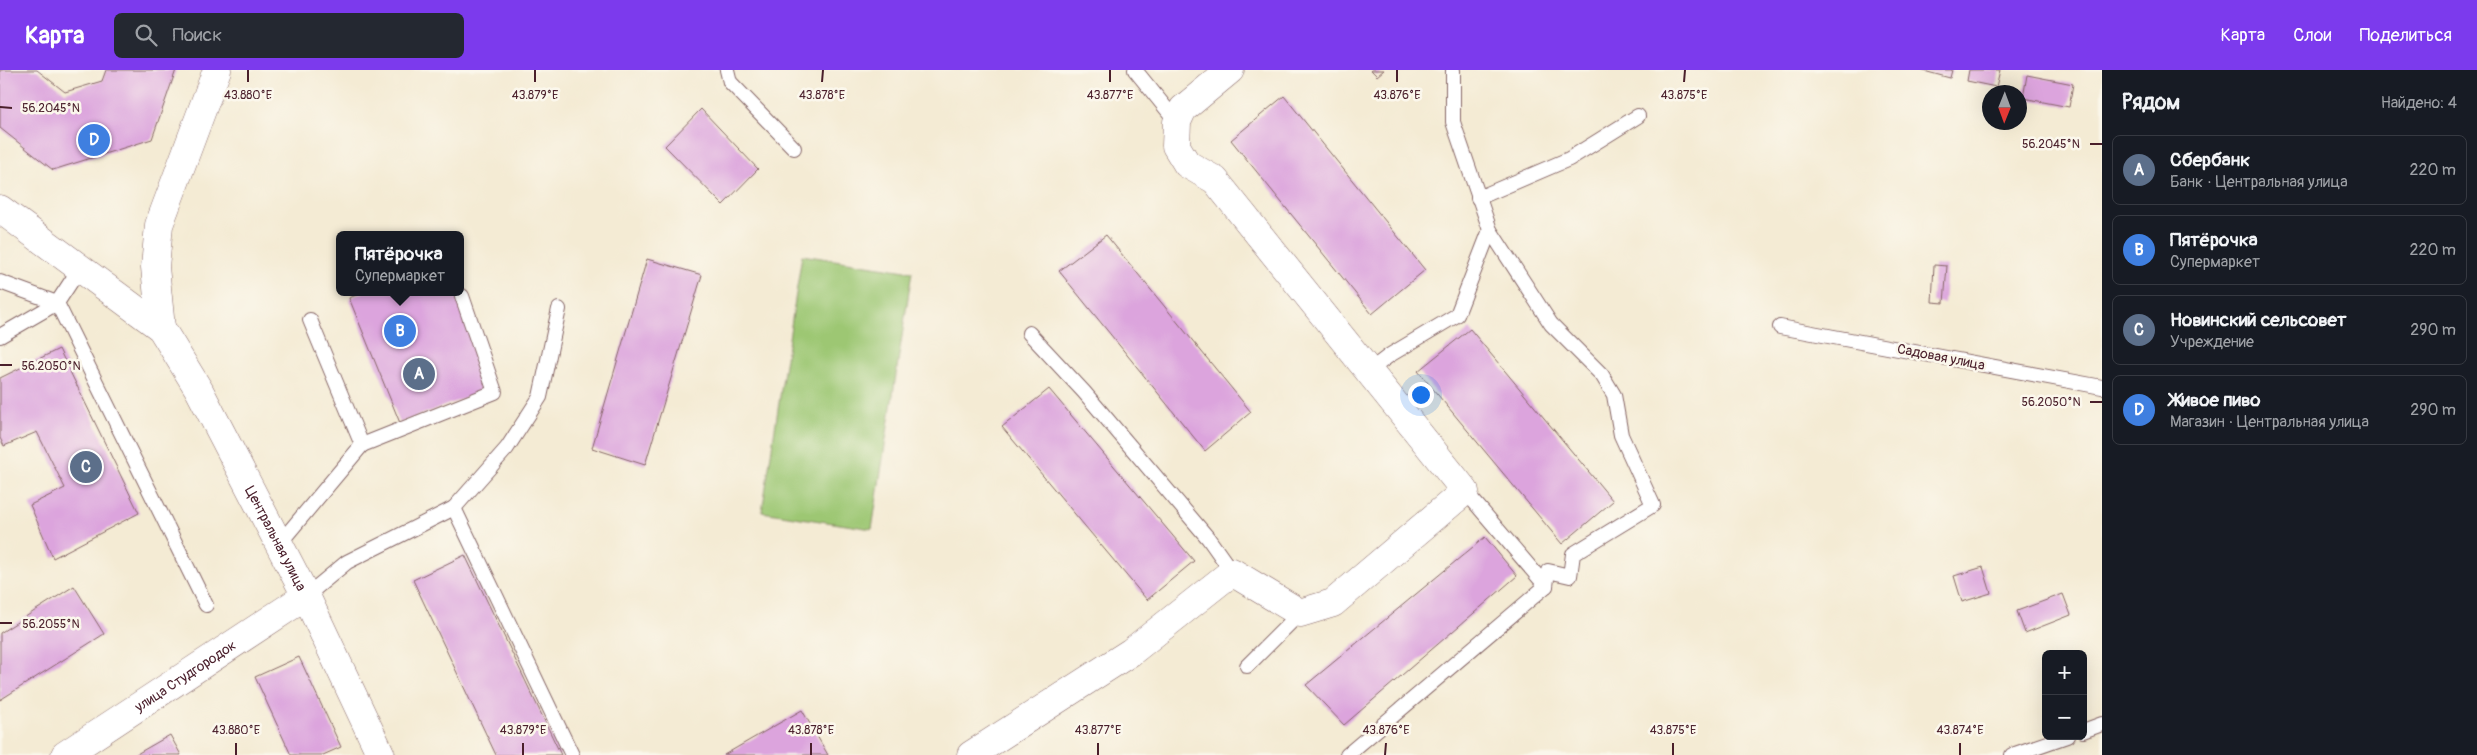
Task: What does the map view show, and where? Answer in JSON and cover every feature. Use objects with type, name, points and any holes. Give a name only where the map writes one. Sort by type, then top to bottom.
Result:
[{"type":"street","name":"Центральная улица","points":[[161,328],[155,267],[159,225],[217,70]]},
{"type":"street","points":[[971,755],[1131,652],[1232,572],[1300,613],[1333,603],[1465,491],[1215,180],[1187,164],[1176,146],[1178,122],[1183,108],[1230,70]]},
{"type":"street","name":"Центральная улица","points":[[0,209],[161,328],[199,390],[306,596],[381,755]]},
{"type":"street","name":"улица Студгородок","points":[[65,755],[306,596]]},
{"type":"lane","points":[[727,70],[730,82],[794,148]]},
{"type":"lane","points":[[1135,70],[1178,122]]},
{"type":"lane","points":[[1347,755],[1546,586],[1548,571],[1570,576],[1573,554],[1653,506],[1621,435],[1614,395],[1602,375],[1551,324],[1490,230],[1453,122],[1453,70]]},
{"type":"lane","points":[[1478,198],[1569,159],[1638,116]]},
{"type":"lane","points":[[1368,371],[1390,355],[1456,315],[1490,230]]},
{"type":"lane","points":[[0,336],[57,303],[80,268]]},
{"type":"lane","points":[[0,282],[57,303],[206,606]]},
{"type":"lane","points":[[279,544],[362,445],[495,392],[462,296]]},
{"type":"lane","points":[[306,596],[347,562],[454,508],[507,448],[540,397],[559,309]]},
{"type":"lane","points":[[310,320],[362,445]]},
{"type":"lane","name":"Садовая улица","points":[[1780,327],[2102,387]]},
{"type":"lane","points":[[1029,333],[1084,392],[1202,531],[1232,572]]},
{"type":"lane","points":[[1465,491],[1546,586]]},
{"type":"lane","points":[[454,508],[572,755]]},
{"type":"lane","points":[[1247,666],[1300,613]]},
{"type":"lane","points":[[2087,730],[2102,724]]},
{"type":"lane","points":[[2012,755],[2055,740]]},
{"type":"green space","points":[[802,255],[912,272],[872,529],[762,512]]},
{"type":"building","points":[[0,70],[37,70],[65,92],[102,81],[106,70],[176,70],[152,139],[53,170],[0,128]]},
{"type":"building","points":[[1371,70],[1384,70],[1377,76]]},
{"type":"building","points":[[1920,70],[1952,70],[1950,78]]},
{"type":"building","points":[[1969,70],[2000,70],[1996,85],[1967,81]]},
{"type":"building","points":[[2027,75],[2073,84],[2069,107],[2027,99],[2027,85],[2025,85]]},
{"type":"building","points":[[1284,96],[1425,270],[1372,314],[1231,140]]},
{"type":"building","points":[[701,109],[758,169],[723,205],[665,146]]},
{"type":"building","points":[[1106,235],[1251,412],[1205,451],[1059,271]]},
{"type":"building","points":[[647,259],[702,275],[645,465],[592,448]]},
{"type":"building","points":[[1934,265],[1947,266],[1944,303],[1932,302]]},
{"type":"building","points":[[354,296],[459,296],[491,388],[400,423],[349,298]]},
{"type":"building","points":[[1470,329],[1613,501],[1562,544],[1418,371]]},
{"type":"building","points":[[59,349],[139,513],[53,558],[30,505],[65,488],[37,432],[4,446],[0,438],[0,378]]},
{"type":"building","points":[[1049,389],[1194,561],[1147,600],[1002,427]]},
{"type":"building","points":[[1485,537],[1517,576],[1344,725],[1306,685]]},
{"type":"building","points":[[465,555],[561,755],[496,755],[413,580]]},
{"type":"building","points":[[1983,567],[1991,593],[1962,602],[1954,576]]},
{"type":"building","points":[[74,586],[104,634],[0,700],[0,633]]},
{"type":"building","points":[[2063,594],[2071,615],[2025,633],[2017,611]]},
{"type":"building","points":[[299,657],[341,747],[323,755],[291,755],[255,677]]},
{"type":"building","points":[[802,710],[828,755],[724,755]]},
{"type":"building","points":[[170,735],[181,755],[135,755]]},
{"type":"place","name":"Живое пиво","points":[[94,140]]},
{"type":"place","name":"Пятёрочка","points":[[400,331]]},
{"type":"place","name":"Сбербанк","points":[[419,374]]},
{"type":"place","name":"Новинский сельсовет","points":[[86,467]]}]
